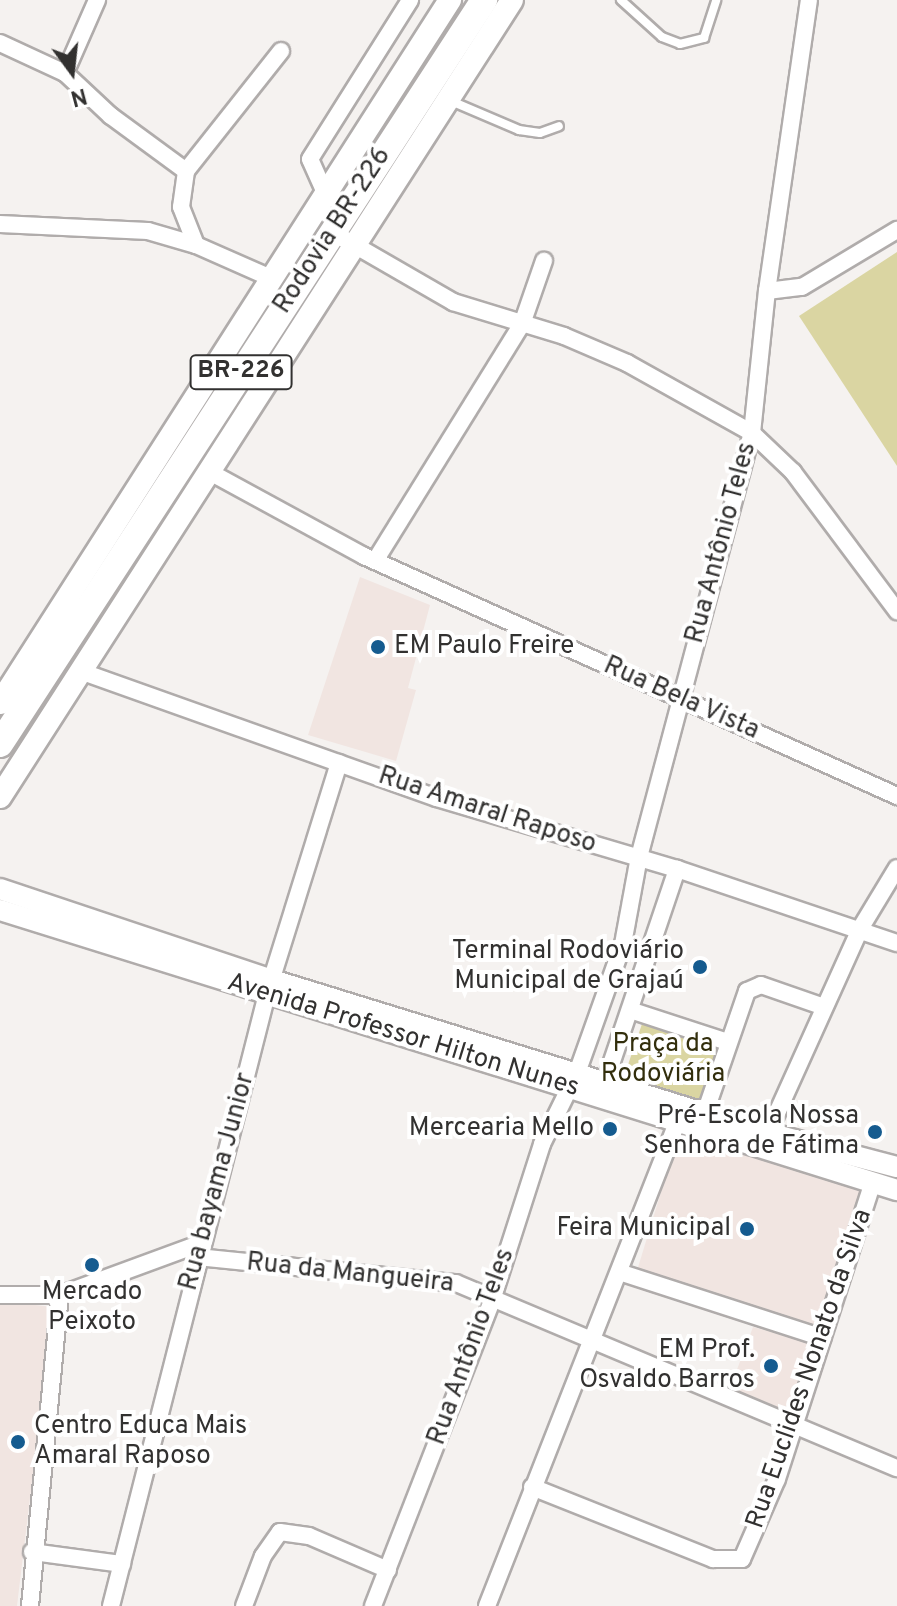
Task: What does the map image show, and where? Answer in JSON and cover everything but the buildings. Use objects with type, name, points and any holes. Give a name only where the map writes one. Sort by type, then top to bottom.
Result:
[{"type":"highway","name":"Rodovia BR-226","points":[[0,744],[484,0]]},
{"type":"main road","points":[[0,703],[450,0]]},
{"type":"main road","points":[[0,797],[512,0]]},
{"type":"street","points":[[65,73],[97,0]]},
{"type":"street","points":[[326,195],[310,159],[410,0]]},
{"type":"street","name":"Rua Antônio Teles","points":[[373,1606],[492,1300],[542,1144],[573,1081],[623,944],[639,857],[752,433],[767,291],[809,0]]},
{"type":"street","points":[[0,43],[65,73],[111,116],[186,171]]},
{"type":"street","points":[[196,245],[181,207],[186,171],[281,51]]},
{"type":"street","points":[[0,224],[118,228],[196,245],[273,279]]},
{"type":"street","points":[[767,291],[802,287],[897,230]]},
{"type":"street","points":[[332,232],[453,302],[627,363],[752,433],[793,472],[897,611]]},
{"type":"street","points":[[375,561],[522,324],[544,261]]},
{"type":"street","name":"Rua Bela Vista","points":[[208,471],[375,561],[897,796]]},
{"type":"street","name":"Rua Amaral Raposo","points":[[80,671],[437,798],[639,857],[897,943]]},
{"type":"street","name":"Rua bayama Junior","points":[[111,1606],[270,987],[339,763]]},
{"type":"street","points":[[765,1142],[860,929],[897,868]]},
{"type":"street","points":[[602,1090],[633,1011],[677,869]]},
{"type":"street","name":"Avenida Professor Hilton Nunes","points":[[0,889],[270,987]]},
{"type":"street","name":"Avenida Professor Hilton Nunes","points":[[0,910],[270,987],[602,1090],[765,1142],[872,1184],[897,1190]]},
{"type":"street","points":[[623,944],[652,954]]},
{"type":"street","points":[[702,1122],[741,999],[753,987],[761,985],[824,1007]]},
{"type":"street","points":[[633,1011],[728,1042]]},
{"type":"street","name":"Avenida Professor Hilton Nunes","points":[[602,1090],[677,1123],[702,1122]]},
{"type":"street","points":[[487,1606],[677,1123]]},
{"type":"street","name":"Avenida Professor Hilton Nunes","points":[[765,1142],[897,1167]]},
{"type":"street","name":"Rua Euclides Nonato da Silva","points":[[532,1487],[713,1559],[734,1562],[747,1554],[794,1426],[872,1184]]},
{"type":"street","name":"Rua da Mangueira","points":[[0,1295],[60,1295],[200,1250],[456,1283],[897,1468]]},
{"type":"street","points":[[619,1272],[823,1338]]},
{"type":"street","points":[[30,1606],[32,1552],[60,1295]]},
{"type":"street","points":[[244,1606],[263,1556],[280,1532],[309,1536],[388,1570]]},
{"type":"street","points":[[32,1552],[122,1564]]},
{"type":"lane","points":[[621,0],[662,37],[680,44],[704,38],[716,0]]},
{"type":"lane","points":[[448,100],[519,130],[540,133],[559,126]]},
{"type":"shaded area","name":"EM Paulo Freire","points":[[360,577],[430,605],[408,688],[416,690],[396,761],[308,735]]},
{"type":"shaded area","name":"Feira Municipal","points":[[680,1130],[866,1187],[823,1330],[636,1273]]},
{"type":"shaded area","name":"Centro Educa Mais Amaral Raposo","points":[[0,1301],[53,1307],[17,1606],[0,1606]]},
{"type":"shaded area","name":"EM Prof. Osvaldo Barros","points":[[753,1327],[812,1343],[789,1412],[730,1388]]},
{"type":"green space","points":[[897,252],[897,466],[799,316]]},
{"type":"green space","name":"Praça da Rodoviária","points":[[642,1024],[720,1051],[703,1103],[624,1076]]},
{"type":"place","name":"EM Paulo Freire","points":[[378,647]]},
{"type":"place","name":"Terminal Rodoviário Municipal de Grajaú","points":[[700,967]]},
{"type":"place","name":"Mercearia Mello","points":[[610,1129]]},
{"type":"place","name":"Pré-Escola Nossa Senhora de Fátima","points":[[875,1132]]},
{"type":"place","name":"Feira Municipal","points":[[747,1229]]},
{"type":"place","name":"Mercado Peixoto","points":[[92,1265]]},
{"type":"place","name":"EM Prof. Osvaldo Barros","points":[[771,1366]]},
{"type":"place","name":"Centro Educa Mais Amaral Raposo","points":[[18,1442]]}]
